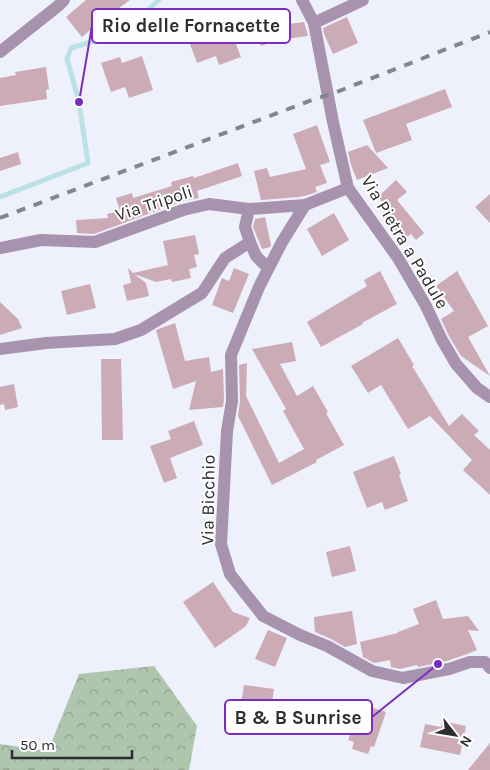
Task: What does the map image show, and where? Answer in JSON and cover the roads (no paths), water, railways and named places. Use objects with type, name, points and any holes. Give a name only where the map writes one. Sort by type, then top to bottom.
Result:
[{"type":"street","points":[[1,50],[64,0]]},
{"type":"street","name":"Via Pietra a Padule","points":[[302,0],[314,23],[348,188],[398,258],[426,306],[456,364],[477,388],[490,397]]},
{"type":"street","points":[[314,23],[363,0]]},
{"type":"street","name":"Via Tripoli","points":[[0,248],[41,240],[95,242],[182,210],[209,204],[249,209],[305,205],[348,188]]},
{"type":"street","name":"Via Bicchio","points":[[305,205],[282,242],[258,287],[231,355],[232,401],[227,431],[221,544],[230,574],[264,616],[372,670],[403,678],[449,669],[470,662],[485,662],[490,668]]},
{"type":"street","points":[[249,209],[245,227],[256,256],[268,268]]},
{"type":"street","points":[[0,350],[46,343],[115,339],[141,330],[202,293],[225,258],[250,242]]},
{"type":"waterway","points":[[0,197],[88,163],[79,102],[67,59],[71,48],[97,40],[142,15],[159,0]]},
{"type":"railway","points":[[0,218],[334,93],[490,32]]},
{"type":"place","name":"Rio delle Fornacette","points":[[79,102]]},
{"type":"place","name":"B & B Sunrise","points":[[438,664]]}]
